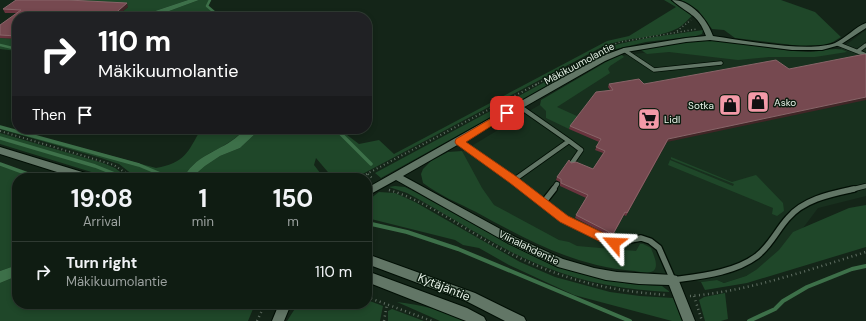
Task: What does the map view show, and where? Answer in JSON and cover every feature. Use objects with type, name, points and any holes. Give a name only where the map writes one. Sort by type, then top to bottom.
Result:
[{"type":"street","points":[[675,0],[696,13],[705,22],[710,38]]},
{"type":"street","name":"Mäkikuumolantie","points":[[372,189],[459,142],[602,59],[624,50],[686,40],[710,38],[804,49],[822,48],[838,44],[866,25]]},
{"type":"street","points":[[0,150],[72,173]]},
{"type":"street","name":"Viinalahdentie","points":[[396,176],[532,251],[558,262],[582,270],[605,275],[642,280],[674,280]]},
{"type":"street","name":"Kytäjäntie","points":[[372,261],[470,297],[520,321]]},
{"type":"street","name":"Kytäjäntie","points":[[372,278],[455,310],[479,321]]},
{"type":"street","points":[[674,280],[689,321]]},
{"type":"street","points":[[278,321],[284,309]]},
{"type":"lane","points":[[838,44],[866,55]]},
{"type":"lane","points":[[858,51],[866,45]]},
{"type":"lane","points":[[624,50],[654,70],[721,63]]},
{"type":"lane","points":[[519,106],[581,150],[572,163]]},
{"type":"lane","points":[[514,180],[569,141]]},
{"type":"lane","points":[[459,142],[514,180],[564,219],[614,243],[641,238],[650,241],[660,248],[674,280],[719,273],[745,262],[767,246],[782,224],[796,210],[813,199],[866,186]]},
{"type":"lane","points":[[543,203],[557,184]]},
{"type":"path","points":[[676,32],[695,16],[696,13]]},
{"type":"path","points":[[0,131],[114,165],[126,173]]},
{"type":"path","points":[[702,321],[694,296],[712,294],[778,279],[866,252]]},
{"type":"path","points":[[372,299],[432,321]]},
{"type":"path","points":[[384,321],[387,304]]},
{"type":"path","points":[[257,321],[263,309]]},
{"type":"shaded area","points":[[29,0],[188,0],[153,12],[122,12],[128,7]]},
{"type":"shaded area","points":[[188,0],[199,0],[167,12],[153,12]]},
{"type":"shaded area","points":[[199,0],[211,0],[208,6],[215,12],[207,12],[167,12]]},
{"type":"shaded area","points":[[664,0],[670,0],[693,15],[680,27],[658,35],[609,44],[600,48],[364,173],[329,173],[316,158],[314,165],[320,173],[197,173],[220,156],[240,148],[255,134],[346,134],[359,144],[379,140],[394,154],[607,41],[629,36],[676,7]]},
{"type":"shaded area","points":[[681,0],[781,0],[815,12],[841,37],[825,45],[800,46],[735,38],[724,30],[712,29],[698,10]]},
{"type":"shaded area","points":[[703,30],[702,34],[696,36],[646,42],[612,50],[381,178],[375,173],[608,48],[647,38]]},
{"type":"shaded area","points":[[866,30],[866,196],[818,208],[779,260],[746,276],[724,283],[717,280],[701,282],[606,262],[489,208],[460,153],[620,56],[664,50],[735,57],[839,50]]},
{"type":"shaded area","points":[[0,38],[12,39],[12,50],[0,49]]},
{"type":"shaded area","points":[[706,40],[732,42],[795,51],[808,52],[839,49],[847,52],[815,57],[769,57],[738,60],[669,52],[647,54],[641,50],[677,43]]},
{"type":"shaded area","points":[[618,55],[622,55],[624,57],[610,66],[608,69],[610,73],[557,107],[579,117],[569,129],[546,118],[546,111],[540,105],[541,100]]},
{"type":"shaded area","points":[[0,126],[12,129],[12,132],[0,129]]},
{"type":"shaded area","points":[[0,133],[103,163],[115,168],[122,173],[95,173],[0,144]]},
{"type":"shaded area","points":[[17,134],[30,134],[156,168],[166,166],[180,160],[189,150],[198,134],[239,134],[231,141],[193,165],[187,172],[131,173],[119,164]]},
{"type":"shaded area","points":[[255,134],[240,148],[220,156],[197,173],[179,173],[187,172],[200,159],[232,141],[238,135]]},
{"type":"shaded area","points":[[462,151],[482,188],[494,205],[559,240],[569,242],[577,246],[636,251],[640,244],[643,244],[651,248],[656,261],[655,269],[649,273],[592,264],[572,258],[515,233],[442,195],[423,183],[421,174],[423,169],[431,161],[448,152]]},
{"type":"shaded area","points":[[671,157],[732,182],[756,175],[783,203],[784,211],[777,216],[772,214],[773,208],[668,165],[670,160],[733,186],[734,184],[671,159]]},
{"type":"shaded area","points":[[0,164],[25,173],[12,173],[12,267],[0,271]]},
{"type":"shaded area","points":[[389,187],[405,187],[507,243],[562,268],[589,276],[630,284],[662,286],[670,292],[638,290],[606,285],[560,273],[509,251],[424,202],[407,193]]},
{"type":"shaded area","points":[[379,192],[395,193],[415,202],[520,262],[555,277],[610,292],[673,298],[682,321],[672,321],[574,295],[509,265],[479,248],[463,245],[455,240],[372,219],[372,197]]},
{"type":"shaded area","points":[[866,205],[866,247],[747,283],[705,290],[701,282],[717,280],[724,283],[746,276],[756,270],[779,250],[793,232],[849,208]]},
{"type":"shaded area","points":[[12,267],[12,278],[0,283],[0,271]]},
{"type":"shaded area","points":[[12,278],[12,309],[253,309],[248,321],[0,321],[0,283]]},
{"type":"shaded area","points":[[725,293],[728,319],[721,321],[705,321],[699,300],[704,297]]},
{"type":"shaded area","points":[[372,302],[383,306],[380,321],[287,321],[295,309],[372,309]]},
{"type":"shaded area","points":[[397,302],[432,308],[465,321],[440,321]]},
{"type":"shaded area","points":[[392,309],[424,321],[388,321],[388,311]]},
{"type":"building","points":[[16,0],[68,0],[127,3],[117,12],[18,12],[21,10],[3,9]]},
{"type":"building","points":[[12,16],[12,36],[0,35],[0,25]]},
{"type":"building","points":[[865,54],[866,97],[668,139],[627,213],[625,212],[613,234],[576,215],[588,195],[561,183],[561,179],[557,177],[569,160],[571,163],[576,162],[593,169],[605,151],[596,147],[601,139],[570,126],[596,92],[613,90],[609,84],[639,79],[644,84],[776,60],[789,69]]},
{"type":"waterway","points":[[210,0],[207,6],[214,12]]},
{"type":"waterway","points":[[0,45],[12,48]]},
{"type":"waterway","points":[[0,127],[12,130]]},
{"type":"waterway","points":[[26,134],[139,165],[158,173]]},
{"type":"waterway","points":[[341,134],[371,164]]},
{"type":"waterway","points":[[0,138],[95,166],[112,173]]},
{"type":"waterway","points":[[0,164],[25,173]]},
{"type":"waterway","points":[[372,224],[407,232],[458,249],[630,321]]},
{"type":"waterway","points":[[749,321],[775,309],[783,301],[807,287],[852,269],[866,266]]},
{"type":"place","name":"Asko","points":[[758,102]]},
{"type":"place","name":"Sotka","points":[[730,105]]},
{"type":"place","name":"Lidl","points":[[649,119]]},
{"type":"route","points":[[507,113],[459,142],[514,180],[564,219],[614,243]]}]
